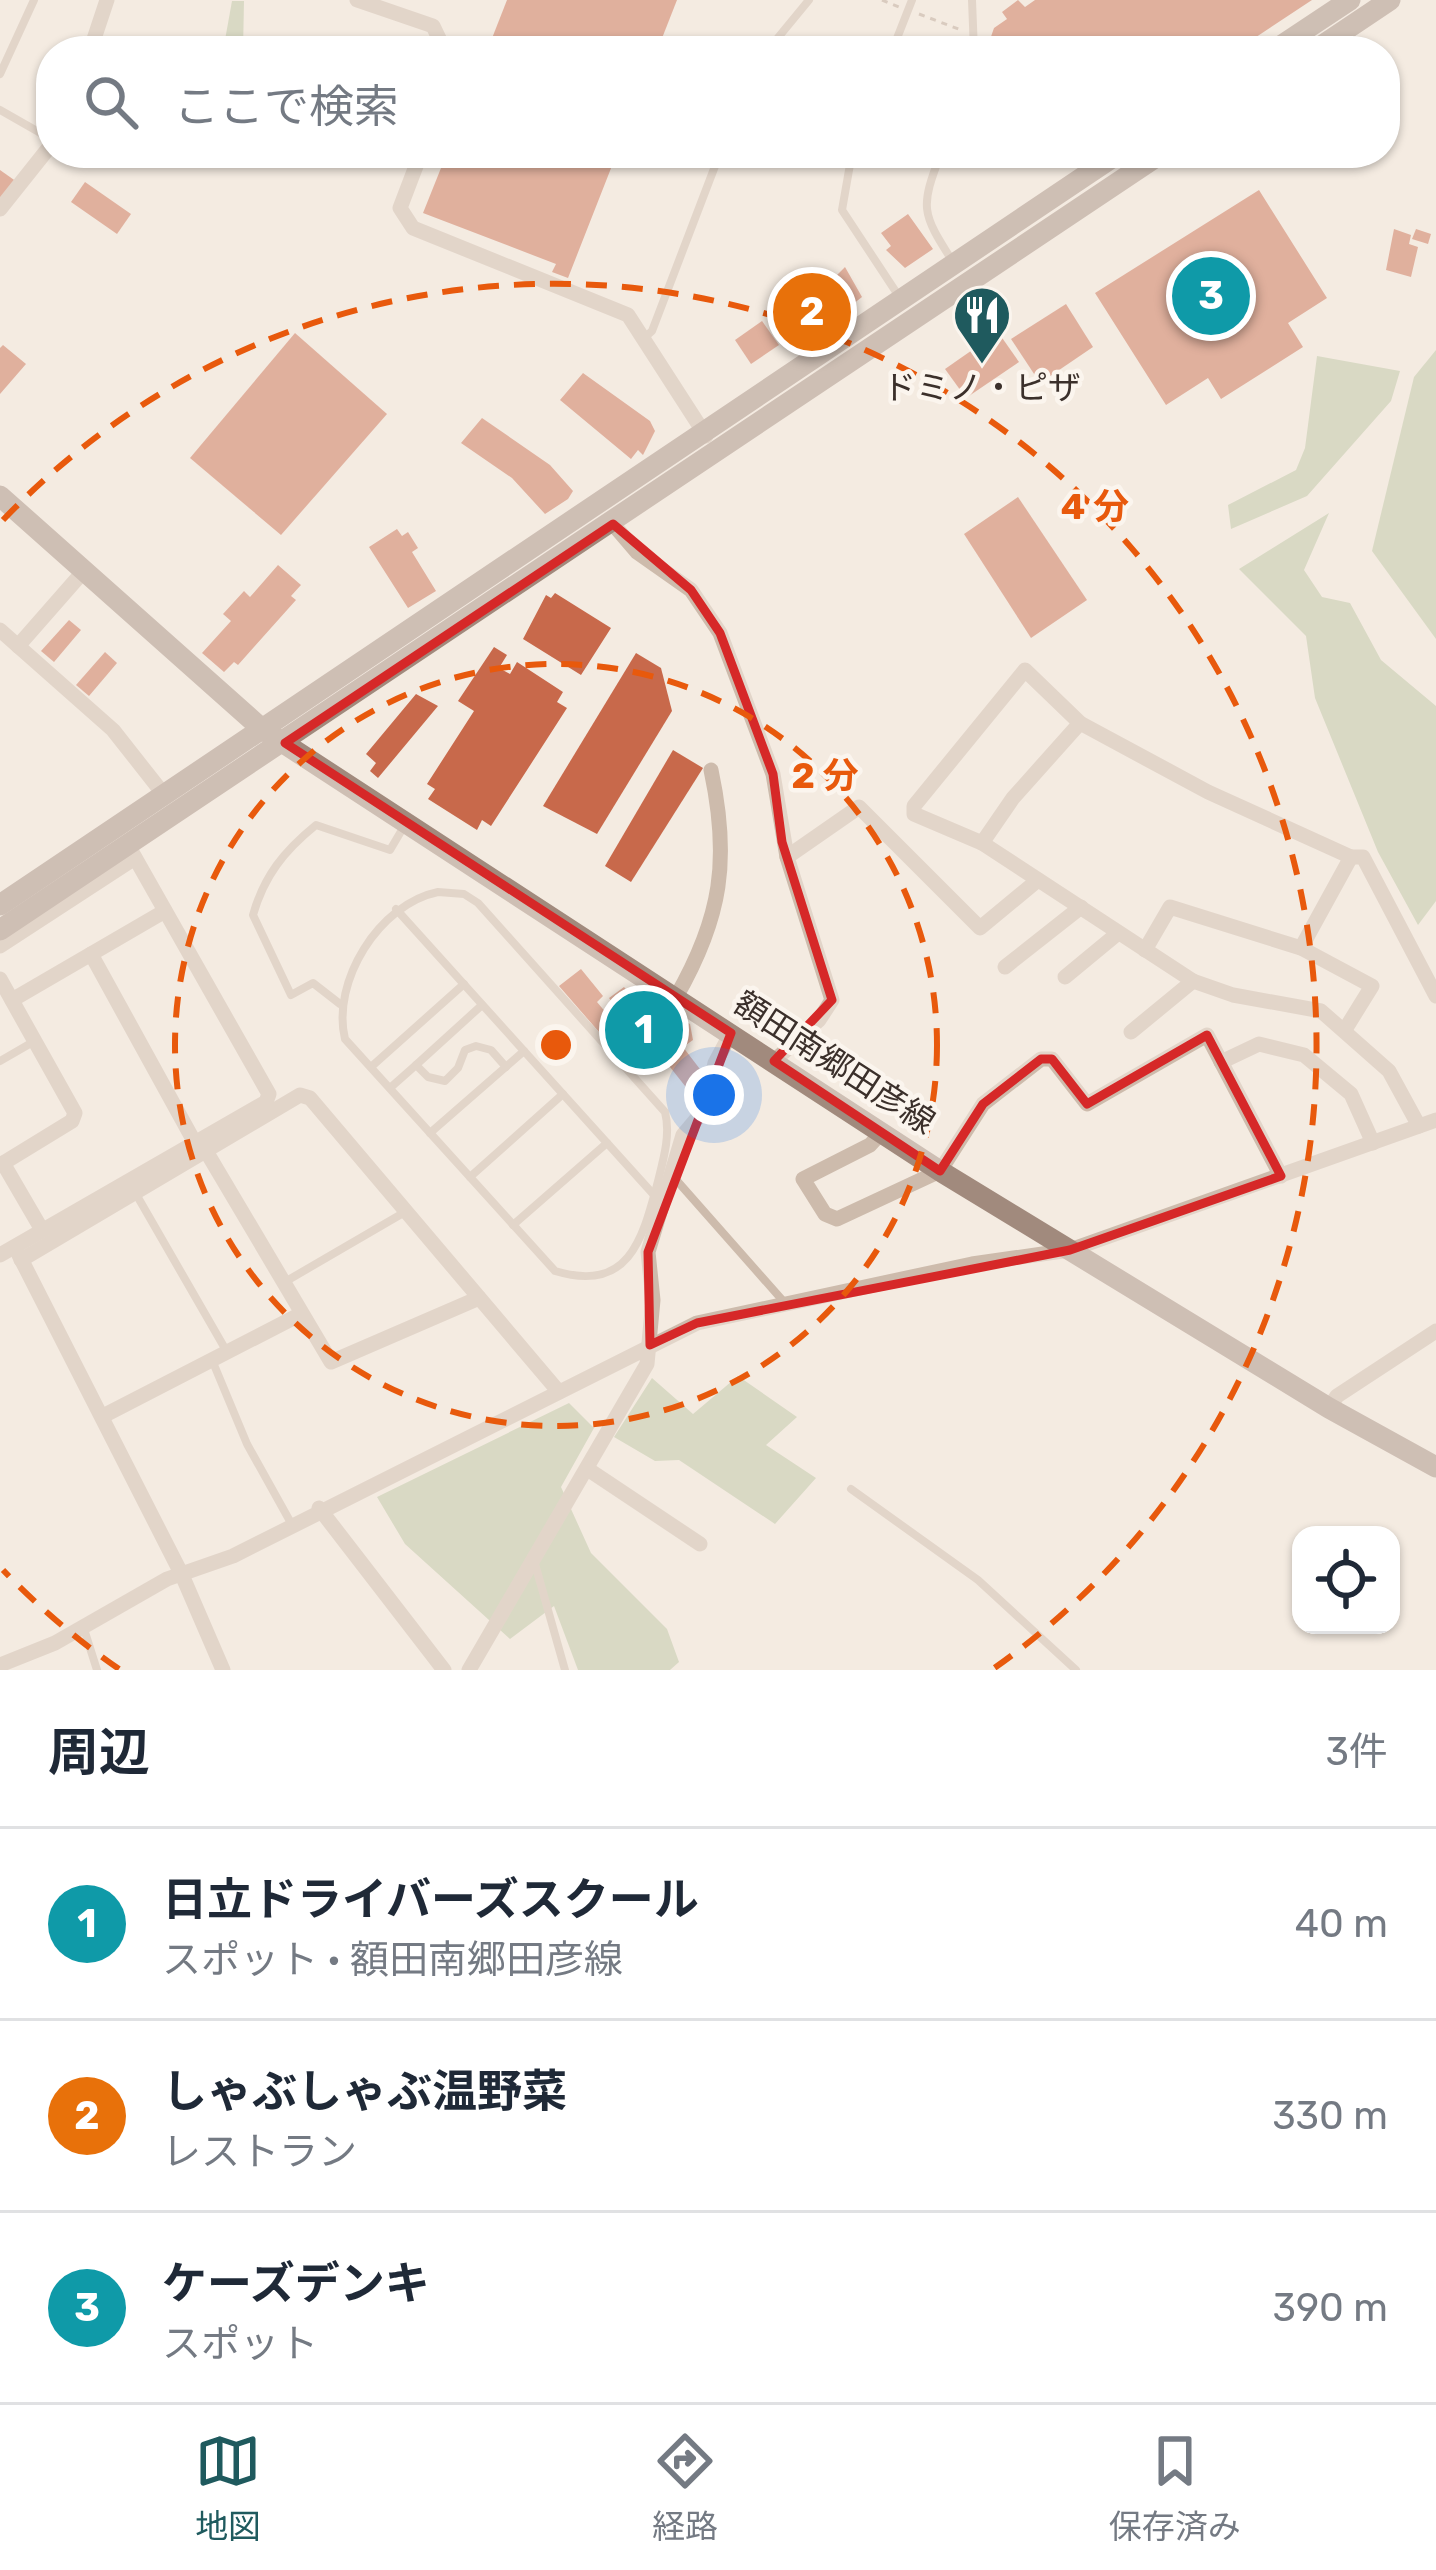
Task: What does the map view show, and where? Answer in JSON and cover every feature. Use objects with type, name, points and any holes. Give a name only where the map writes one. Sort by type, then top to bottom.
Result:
[{"type":"street","points":[[95,36],[107,0]]},
{"type":"street","points":[[357,0],[433,26],[438,36]]},
{"type":"street","points":[[1296,36],[1350,0]]},
{"type":"street","points":[[1336,36],[1390,0]]},
{"type":"street","points":[[0,209],[36,162]]},
{"type":"street","points":[[415,168],[400,208],[413,229],[628,315],[711,444]]},
{"type":"street","points":[[0,946],[285,742],[613,524],[901,299],[1096,168]]},
{"type":"street","points":[[0,905],[262,729],[1139,168]]},
{"type":"street","name":"額田南郷田彦線","points":[[0,496],[262,729],[940,1171],[1329,1408],[1436,1467]]},
{"type":"street","points":[[613,524],[637,552],[691,590],[720,633],[773,774],[788,857],[832,1000],[819,1020],[774,1061]]},
{"type":"street","points":[[19,646],[82,573]]},
{"type":"street","points":[[0,630],[113,730],[165,796]]},
{"type":"street","points":[[1419,1126],[1389,1071],[1346,1028],[1321,1011],[1233,995],[1193,981],[982,843],[914,814],[914,806],[1025,670],[1080,723],[1208,792],[1351,856],[1363,857],[1436,996]]},
{"type":"street","points":[[982,843],[1013,798],[1080,723]]},
{"type":"street","points":[[676,997],[698,960],[721,891],[724,860],[711,770]]},
{"type":"street","points":[[788,857],[859,807],[980,928],[1039,880]]},
{"type":"street","points":[[12,1254],[135,1192],[266,1102],[269,1094],[132,852]]},
{"type":"street","points":[[0,930],[132,852]]},
{"type":"street","points":[[1301,948],[1351,856]]},
{"type":"street","points":[[0,894],[49,874]]},
{"type":"street","points":[[1145,950],[1170,907],[1301,948],[1372,986],[1346,1028]]},
{"type":"street","points":[[1005,967],[1081,908]]},
{"type":"street","points":[[12,1000],[165,910]]},
{"type":"street","points":[[1066,976],[1118,934]]},
{"type":"street","points":[[91,954],[200,1147],[331,1362],[479,1298]]},
{"type":"street","points":[[0,979],[75,1113],[72,1121],[1,1164],[42,1230]]},
{"type":"street","points":[[1131,1032],[1193,981]]},
{"type":"street","points":[[470,1670],[533,1557],[590,1470],[647,1364],[648,1252],[683,1135],[704,1110],[715,1063],[731,1033]]},
{"type":"street","points":[[882,1132],[870,1145],[803,1178],[825,1214],[837,1219],[940,1171],[983,1104],[1041,1059],[1052,1059],[1087,1103],[1141,1077],[1199,1035],[1207,1035],[1281,1176]]},
{"type":"street","points":[[1222,1062],[1259,1045],[1304,1055],[1352,1094],[1373,1143]]},
{"type":"street","points":[[12,1254],[42,1230],[300,1094],[310,1097],[559,1392]]},
{"type":"street","points":[[0,1665],[698,1323],[973,1264],[1070,1250],[1436,1120]]},
{"type":"street","points":[[12,1254],[103,1415],[223,1670]]},
{"type":"street","points":[[103,1415],[301,1314]]},
{"type":"street","points":[[1329,1408],[1337,1396],[1436,1331]]},
{"type":"street","points":[[590,1470],[700,1544]]},
{"type":"street","points":[[319,1508],[444,1670]]},
{"type":"lane","points":[[0,74],[34,0]]},
{"type":"lane","points":[[779,36],[809,0]]},
{"type":"lane","points":[[971,0],[974,35]]},
{"type":"lane","points":[[898,36],[910,5]]},
{"type":"lane","points":[[0,110],[36,133]]},
{"type":"lane","points":[[643,339],[652,331],[714,168]]},
{"type":"lane","points":[[849,168],[842,210],[901,299]]},
{"type":"lane","points":[[935,168],[923,200],[926,220],[953,263]]},
{"type":"lane","points":[[340,1004],[313,983],[291,995],[253,915],[262,884],[290,846],[316,825],[390,850],[407,821]]},
{"type":"lane","points":[[438,892],[464,894],[478,903],[665,1112],[668,1133],[654,1195],[640,1244],[623,1264],[604,1273],[555,1271],[345,1039],[340,1004],[396,909],[438,892]]},
{"type":"lane","points":[[396,909],[654,1195]]},
{"type":"lane","points":[[371,1067],[464,984]]},
{"type":"lane","points":[[390,1088],[482,1005]]},
{"type":"lane","points":[[0,1061],[35,1041]]},
{"type":"lane","points":[[416,1065],[428,1077],[445,1081],[458,1068],[465,1050],[483,1046],[506,1067]]},
{"type":"lane","points":[[430,1133],[524,1051]]},
{"type":"lane","points":[[470,1177],[563,1094]]},
{"type":"lane","points":[[513,1225],[607,1143]]},
{"type":"lane","points":[[669,1173],[785,1304]]},
{"type":"lane","points":[[135,1192],[219,1356],[247,1444],[291,1523]]},
{"type":"lane","points":[[282,1284],[406,1211]]},
{"type":"lane","points":[[851,1489],[1010,1606],[1076,1670]]},
{"type":"lane","points":[[533,1557],[565,1670]]},
{"type":"lane","points":[[83,1627],[97,1670]]},
{"type":"path","points":[[882,0],[910,5],[974,35]]},
{"type":"highlighted area","points":[[613,524],[691,590],[720,633],[773,774],[782,842],[832,1000],[774,1061],[940,1171],[983,1104],[1041,1059],[1052,1059],[1087,1104],[1207,1035],[1281,1176],[1070,1250],[697,1323],[650,1345],[648,1252],[731,1033],[285,743]]},
{"type":"green space","points":[[232,1],[244,1],[243,36],[226,36]]},
{"type":"green space","points":[[1436,350],[1436,639],[1372,551],[1414,377]]},
{"type":"green space","points":[[1317,356],[1400,371],[1391,401],[1307,496],[1231,529],[1228,505],[1296,470],[1305,448]]},
{"type":"green space","points":[[1329,513],[1304,570],[1322,597],[1350,603],[1381,660],[1436,706],[1436,901],[1418,925],[1378,852],[1315,698],[1306,636],[1239,569]]},
{"type":"green space","points":[[738,1376],[797,1417],[766,1445],[816,1478],[775,1524],[679,1460],[655,1461],[614,1437],[652,1378],[693,1414]]},
{"type":"green space","points":[[569,1403],[594,1428],[561,1487],[591,1553],[667,1629],[679,1662],[670,1670],[578,1670],[554,1606],[510,1639],[405,1544],[377,1497]]},
{"type":"building","points":[[507,0],[677,0],[663,36],[493,36]]},
{"type":"building","points":[[1018,0],[1025,7],[1035,0],[1312,0],[1258,36],[991,36],[1007,19],[1002,12]]},
{"type":"building","points":[[441,168],[611,168],[568,278],[552,272],[556,264],[423,213]]},
{"type":"building","points":[[0,170],[17,182],[0,202]]},
{"type":"building","points":[[85,182],[131,214],[117,234],[71,202]]},
{"type":"building","points":[[1259,190],[1327,298],[1288,323],[1303,347],[1221,399],[1208,378],[1166,405],[1095,293]]},
{"type":"building","points":[[908,214],[933,249],[905,268],[886,250],[891,246],[881,233]]},
{"type":"building","points":[[1394,229],[1411,235],[1409,244],[1418,247],[1411,277],[1386,270]]},
{"type":"building","points":[[1416,229],[1431,234],[1428,244],[1412,239]]},
{"type":"building","points":[[845,267],[862,297],[843,312],[834,301],[841,295],[831,281]]},
{"type":"building","points":[[818,288],[837,314],[806,337],[787,311]]},
{"type":"building","points":[[1066,304],[1093,347],[1040,383],[1011,339]]},
{"type":"building","points":[[762,321],[779,345],[751,364],[735,340]]},
{"type":"building","name":"ドミノ・ピザ","points":[[998,332],[1019,362],[966,398],[945,369]]},
{"type":"building","points":[[295,333],[387,414],[281,535],[190,458]]},
{"type":"building","points":[[3,345],[26,364],[0,394],[0,348]]},
{"type":"building","points":[[583,373],[650,421],[655,431],[643,455],[638,450],[631,459],[560,400]]},
{"type":"building","points":[[482,418],[550,465],[573,491],[568,499],[545,514],[512,478],[461,443]]},
{"type":"building","points":[[1018,497],[1087,600],[1031,638],[964,534]]},
{"type":"building","points":[[397,529],[402,536],[408,532],[418,548],[412,552],[436,591],[408,608],[369,547]]},
{"type":"building","points":[[278,565],[301,585],[291,596],[296,600],[238,665],[234,662],[224,672],[202,653],[231,621],[223,614],[244,591],[250,597]]},
{"type":"building","points":[[555,593],[611,628],[581,675],[523,639],[546,595],[551,598]]},
{"type":"building","points":[[69,620],[81,630],[54,662],[41,651]]},
{"type":"building","points":[[494,647],[507,655],[499,668],[510,674],[517,662],[563,692],[557,702],[567,708],[491,826],[482,820],[477,830],[428,799],[435,789],[427,784],[474,711],[458,701]]},
{"type":"building","points":[[105,652],[117,663],[89,696],[76,685]]},
{"type":"building","points":[[636,653],[661,668],[672,711],[597,834],[543,806]]},
{"type":"building","points":[[416,694],[438,706],[378,778],[370,771],[376,763],[366,754]]},
{"type":"building","points":[[673,750],[703,768],[631,882],[605,866]]},
{"type":"building","points":[[581,969],[603,996],[597,1002],[618,1027],[626,1020],[609,998],[624,987],[647,1014],[658,1005],[690,1024],[693,1040],[683,1047],[706,1077],[689,1091],[643,1033],[632,1041],[645,1058],[632,1070],[559,986]]},
{"type":"place","name":"ケーズデンキ","points":[[1211,296]]},
{"type":"place","name":"しゃぶしゃぶ温野菜","points":[[812,312]]},
{"type":"place","name":"ドミノ・ピザ","points":[[982,366]]},
{"type":"place","name":"日立ドライバーズスクール","points":[[644,1030]]}]
